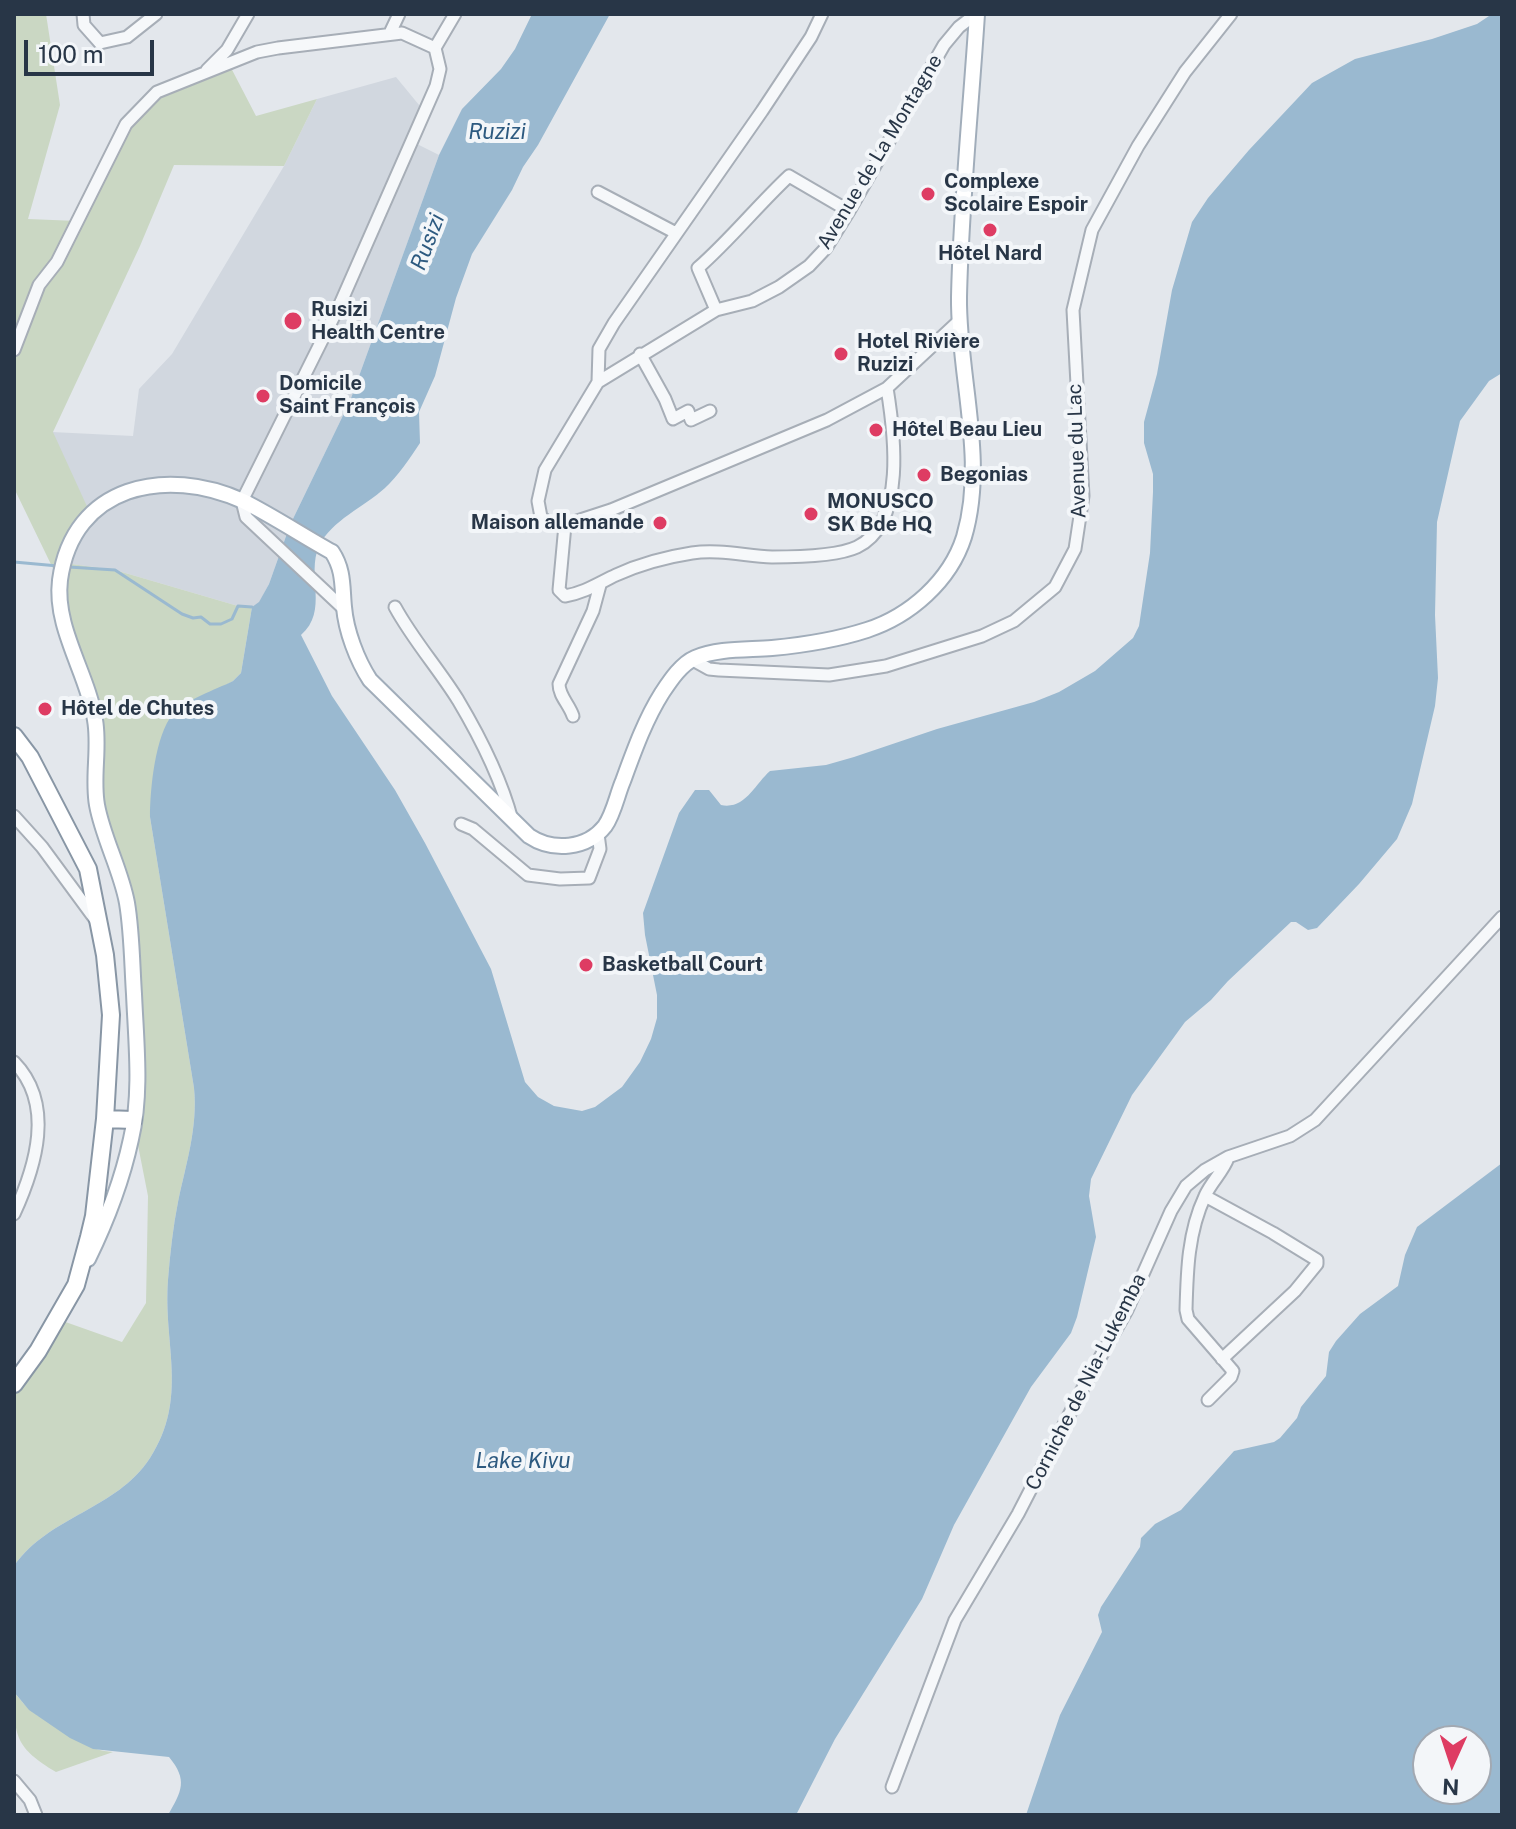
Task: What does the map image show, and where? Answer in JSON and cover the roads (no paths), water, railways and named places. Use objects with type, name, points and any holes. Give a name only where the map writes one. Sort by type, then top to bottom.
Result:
[{"type":"highway","points":[[14,736],[30,757],[88,869],[101,925],[111,1015],[105,1119],[94,1216],[76,1285],[38,1351],[14,1384]]},
{"type":"highway","points":[[105,1119],[133,1120]]},
{"type":"main road","points":[[76,1285],[105,1223],[132,1136],[136,1093],[127,903],[97,806],[96,722],[64,619],[60,583],[78,527],[95,508],[116,494],[138,487],[183,487],[208,490],[242,501],[332,552],[341,567],[344,609],[361,665],[370,680],[538,842],[578,844],[598,834],[607,822],[637,744],[663,693],[691,659],[720,652],[806,644],[868,629],[911,608],[928,594],[945,573],[963,539],[971,488],[960,282],[976,14]]},
{"type":"street","points":[[83,14],[84,25],[92,35],[100,43],[110,43],[127,37],[156,14]]},
{"type":"street","points":[[390,33],[399,14]]},
{"type":"street","points":[[344,609],[255,527],[243,512],[242,501],[341,302],[436,86],[440,69],[435,48],[455,14]]},
{"type":"street","points":[[598,382],[599,349],[762,111],[811,37],[822,14]]},
{"type":"street","name":"Avenue de La Montagne","points":[[565,525],[550,524],[541,517],[538,501],[540,488],[545,470],[598,382],[716,310],[752,301],[798,275],[826,248],[944,45],[959,27],[976,14]]},
{"type":"street","name":"Avenue du Lac","points":[[691,659],[709,669],[805,675],[829,675],[886,666],[982,636],[1014,621],[1055,587],[1075,549],[1083,496],[1073,310],[1092,230],[1138,146],[1185,72],[1231,14]]},
{"type":"street","points":[[204,74],[227,50],[245,15]]},
{"type":"street","points":[[14,350],[39,285],[57,262],[126,124],[157,92],[257,52],[390,33],[402,33],[435,48]]},
{"type":"street","points":[[716,310],[698,268],[732,238],[763,200],[789,176],[849,211]]},
{"type":"street","points":[[598,192],[676,233]]},
{"type":"street","points":[[887,388],[893,435],[894,486],[885,517],[859,546],[845,551],[772,557],[696,552],[643,564],[600,585],[569,595],[563,595],[559,590],[565,525],[611,510],[827,420],[887,388],[960,320]]},
{"type":"street","points":[[640,354],[673,419],[688,411],[691,420],[710,411]]},
{"type":"street","points":[[573,716],[559,691],[559,684],[593,611],[600,585]]},
{"type":"street","points":[[395,607],[409,633],[457,699],[471,724],[505,795],[512,820]]},
{"type":"street","points":[[14,816],[42,847],[101,925]]},
{"type":"street","points":[[461,824],[473,829],[523,872],[560,879],[589,878],[600,849],[598,834]]},
{"type":"street","name":"Corniche de Nia-Lukemba","points":[[892,1787],[955,1620],[1018,1514],[1127,1310],[1171,1211],[1186,1186],[1228,1157],[1282,1140],[1315,1120],[1502,917]]},
{"type":"street","points":[[14,1062],[34,1088],[38,1110],[37,1143],[27,1184],[14,1214]]},
{"type":"street","points":[[1208,1400],[1231,1377],[1231,1367],[1190,1324],[1186,1310],[1190,1244],[1195,1219],[1205,1196],[1228,1157]]},
{"type":"street","points":[[1205,1196],[1317,1260],[1295,1291],[1222,1359]]},
{"type":"street","points":[[14,1781],[30,1800],[36,1815]]},
{"type":"water","name":"Lake Kivu","points":[[532,14],[610,14],[538,145],[472,254],[456,298],[435,376],[419,412],[420,443],[390,483],[340,521],[319,546],[314,615],[301,635],[332,696],[395,790],[491,969],[525,1082],[538,1097],[554,1106],[582,1111],[595,1107],[622,1087],[640,1062],[657,1018],[657,995],[643,913],[679,813],[695,790],[709,790],[721,805],[737,804],[770,771],[826,765],[1034,702],[1059,692],[1095,671],[1133,638],[1139,626],[1150,553],[1153,474],[1144,443],[1144,422],[1157,374],[1172,290],[1192,222],[1249,150],[1312,83],[1355,59],[1432,39],[1477,24],[1492,14],[1502,14],[1502,373],[1489,381],[1460,421],[1437,522],[1435,615],[1438,678],[1435,706],[1412,804],[1397,839],[1317,928],[1308,930],[1291,922],[1185,1022],[1132,1095],[1091,1179],[1089,1196],[1096,1237],[1071,1333],[1031,1387],[954,1525],[922,1599],[835,1739],[796,1815],[168,1815],[181,1786],[179,1772],[169,1757],[93,1749],[70,1738],[29,1710],[14,1692],[14,1566],[46,1535],[102,1502],[136,1475],[162,1436],[169,1414],[172,1370],[167,1304],[169,1270],[195,1103],[150,817],[155,763],[162,735],[173,714],[193,699],[233,681],[241,673],[252,607],[259,602],[269,584],[290,525],[350,401],[439,155],[462,109],[501,69]]},
{"type":"water","points":[[1502,1163],[1502,1815],[1026,1815],[1060,1715],[1102,1632],[1098,1615],[1101,1607],[1140,1547],[1141,1538],[1155,1524],[1181,1510],[1234,1451],[1280,1438],[1326,1376],[1329,1352],[1336,1341],[1360,1314],[1398,1286],[1405,1255],[1417,1227]]},
{"type":"waterway","points":[[14,562],[58,566]]},
{"type":"waterway","points":[[69,567],[115,570],[182,614],[201,617],[210,624],[221,624],[232,619],[238,606],[252,607]]},
{"type":"place","name":"Complexe Scolaire Espoir","points":[[928,194]]},
{"type":"place","name":"Hôtel Nard","points":[[990,230]]},
{"type":"place","name":"Rusizi Health Centre","points":[[293,321]]},
{"type":"place","name":"Hotel Rivière Ruzizi","points":[[841,354]]},
{"type":"place","name":"Domicile Saint François","points":[[263,396]]},
{"type":"place","name":"Hôtel Beau Lieu","points":[[876,430]]},
{"type":"place","name":"Begonias","points":[[924,475]]},
{"type":"place","name":"MONUSCO SK Bde HQ","points":[[811,514]]},
{"type":"place","name":"Maison allemande","points":[[660,523]]},
{"type":"place","name":"Hôtel de Chutes","points":[[45,709]]},
{"type":"place","name":"Basketball Court","points":[[586,965]]},
{"type":"water label","name":"Ruzizi","points":[[497,132]]},
{"type":"water label","name":"Rusizi","points":[[428,242]]}]
